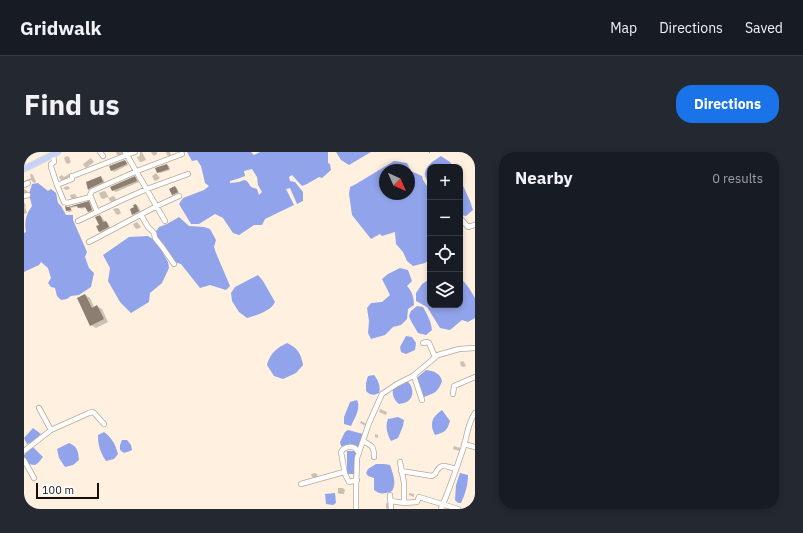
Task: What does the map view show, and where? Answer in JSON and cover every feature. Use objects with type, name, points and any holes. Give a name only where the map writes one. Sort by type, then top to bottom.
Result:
[{"type":"main road","points":[[24,169],[55,153]]},
{"type":"street","points":[[57,185],[72,179],[72,176],[126,153],[135,152]]},
{"type":"street","points":[[55,153],[54,162],[51,166],[62,201],[65,203],[91,197]]},
{"type":"street","points":[[126,153],[165,221]]},
{"type":"street","points":[[97,212],[90,194],[92,191],[137,171],[182,154]]},
{"type":"street","points":[[78,221],[147,189],[188,174]]},
{"type":"street","points":[[89,242],[179,196]]},
{"type":"street","points":[[141,215],[148,227],[154,233],[155,238],[164,248],[174,264]]},
{"type":"street","points":[[463,221],[468,227],[475,225]]},
{"type":"street","points":[[423,343],[428,342],[435,357]]},
{"type":"street","points":[[356,509],[357,458],[369,422],[382,394],[397,384],[414,376],[438,355],[459,349],[475,348]]},
{"type":"street","points":[[414,376],[422,400]]},
{"type":"street","points":[[453,394],[454,386],[475,377]]},
{"type":"street","points":[[39,408],[51,430]]},
{"type":"street","points":[[24,451],[51,430],[92,412],[96,414],[104,424]]},
{"type":"street","points":[[442,507],[456,469],[469,425],[475,413]]},
{"type":"street","points":[[363,441],[371,445],[374,450],[374,457]]},
{"type":"street","points":[[464,444],[475,447]]},
{"type":"street","points":[[357,480],[349,482],[344,472],[341,454],[342,450],[347,447],[354,447],[359,453]]},
{"type":"street","points":[[24,460],[34,478]]},
{"type":"street","points":[[400,462],[404,483],[404,503]]},
{"type":"street","points":[[401,471],[432,476],[440,466],[456,469]]},
{"type":"street","points":[[301,484],[344,472]]},
{"type":"street","points":[[390,495],[391,509]]},
{"type":"street","points":[[391,501],[404,503],[417,502],[419,497],[442,507],[458,509]]},
{"type":"water","points":[[187,152],[251,152],[254,155],[260,152],[328,152],[328,163],[330,164],[331,170],[322,178],[319,177],[302,186],[292,175],[289,177],[290,181],[295,182],[303,192],[303,201],[297,204],[290,188],[286,189],[294,205],[265,219],[262,225],[254,225],[239,235],[233,233],[223,218],[215,214],[199,224],[191,224],[179,204],[183,198],[204,190],[209,186],[205,183],[201,166],[197,160],[192,161]],"holes":[[[252,169],[257,177],[258,185],[262,192],[259,195],[257,189],[251,187],[247,181],[244,180],[230,183],[230,181],[245,176],[244,171]]]},
{"type":"water","points":[[336,152],[371,152],[349,165],[341,160]]},
{"type":"water","points":[[441,156],[451,164],[430,164]]},
{"type":"water","points":[[394,161],[408,164],[389,164]]},
{"type":"water","points":[[427,168],[427,180],[425,176]]},
{"type":"water","points":[[379,170],[379,200],[415,200],[415,173],[422,176],[427,186],[427,261],[413,266],[407,261],[403,252],[396,244],[395,232],[382,236],[380,234],[371,239],[352,215],[349,194],[350,187]]},
{"type":"water","points":[[38,183],[48,191],[51,189],[56,193],[58,203],[66,215],[73,215],[73,220],[87,252],[85,257],[89,268],[94,273],[91,287],[79,295],[71,296],[67,299],[61,300],[57,296],[55,288],[51,287],[48,283],[51,278],[48,268],[41,262],[39,265],[24,272],[24,233],[26,232],[26,218],[32,206],[29,194],[32,184]]},
{"type":"water","points":[[463,186],[473,210],[466,216],[463,216]]},
{"type":"water","points":[[179,217],[189,226],[210,229],[216,240],[214,247],[216,253],[230,286],[226,290],[210,285],[200,288],[181,264],[174,262],[157,238],[155,233],[159,227]]},
{"type":"water","points":[[148,236],[156,241],[168,262],[169,268],[162,283],[150,293],[149,302],[131,313],[120,302],[108,281],[110,268],[103,255],[129,237]]},
{"type":"water","points":[[400,268],[408,270],[412,281],[407,286],[414,300],[414,305],[408,309],[407,319],[401,325],[393,327],[385,335],[371,339],[368,333],[369,321],[367,308],[371,303],[382,302],[390,295],[382,279]]},
{"type":"water","points":[[258,275],[275,302],[271,308],[247,318],[239,312],[232,301],[231,293],[235,287]]},
{"type":"water","points":[[427,281],[427,307],[416,301],[416,293],[422,284]]},
{"type":"water","points":[[463,281],[475,298],[475,318],[468,322],[462,320],[450,330],[440,328],[428,308],[463,308]]},
{"type":"water","points":[[417,306],[423,307],[431,324],[432,330],[426,335],[418,333],[409,316],[411,311]]},
{"type":"water","points":[[406,336],[412,337],[416,343],[415,350],[406,354],[401,352],[400,347]]},
{"type":"water","points":[[287,343],[294,347],[298,352],[303,365],[296,373],[283,379],[274,376],[267,365],[274,351]]},
{"type":"water","points":[[426,370],[436,373],[440,376],[442,381],[436,392],[424,397],[418,387],[417,379]]},
{"type":"water","points":[[374,375],[379,383],[380,390],[379,393],[372,395],[366,391],[366,383],[368,376]]},
{"type":"water","points":[[407,381],[412,388],[412,396],[407,402],[399,404],[394,397],[393,389]]},
{"type":"water","points":[[357,400],[358,410],[351,426],[344,424],[344,417],[350,402]]},
{"type":"water","points":[[442,410],[450,421],[445,431],[435,435],[432,427],[432,421]]},
{"type":"water","points":[[398,417],[404,420],[403,426],[398,438],[391,441],[388,436],[387,422],[388,419]]},
{"type":"water","points":[[33,428],[41,434],[32,442],[27,444],[24,438]]},
{"type":"water","points":[[348,430],[363,434],[359,447],[348,448],[341,446],[340,442],[345,432]]},
{"type":"water","points":[[104,432],[110,437],[118,454],[114,459],[106,461],[101,451],[98,439],[98,435]]},
{"type":"water","points":[[122,440],[127,440],[131,445],[132,450],[124,453],[120,450]]},
{"type":"water","points":[[69,443],[77,450],[79,460],[73,465],[65,467],[59,458],[57,449]]},
{"type":"water","points":[[33,447],[43,457],[35,465],[28,464],[24,459],[24,455]]},
{"type":"water","points":[[347,451],[357,451],[354,474],[347,474]]},
{"type":"water","points":[[376,464],[390,465],[394,482],[392,491],[383,494],[374,490],[374,478],[368,476],[366,473],[368,469]]},
{"type":"water","points":[[460,473],[468,475],[468,479],[461,503],[458,503],[455,500],[456,485]]},
{"type":"water","points":[[335,493],[336,503],[333,505],[326,504],[325,494]]},
{"type":"building","points":[[125,160],[127,164],[111,171],[109,166]]},
{"type":"building","points":[[167,164],[169,169],[157,173],[155,168]]},
{"type":"building","points":[[101,176],[103,182],[88,190],[86,182]]},
{"type":"building","points":[[135,176],[137,181],[112,191],[110,187]]},
{"type":"building","points":[[175,186],[178,192],[172,195],[169,189]]},
{"type":"building","points":[[89,201],[92,210],[88,212],[85,207],[78,208],[77,206],[70,207],[71,210],[66,211],[65,206],[68,207]]},
{"type":"building","points":[[136,204],[139,211],[132,215],[130,209]]},
{"type":"building","points":[[100,215],[103,222],[106,221],[109,227],[99,232],[96,226],[99,225],[95,217]]},
{"type":"building","points":[[85,294],[92,308],[97,305],[104,319],[90,326],[77,298]]}]
